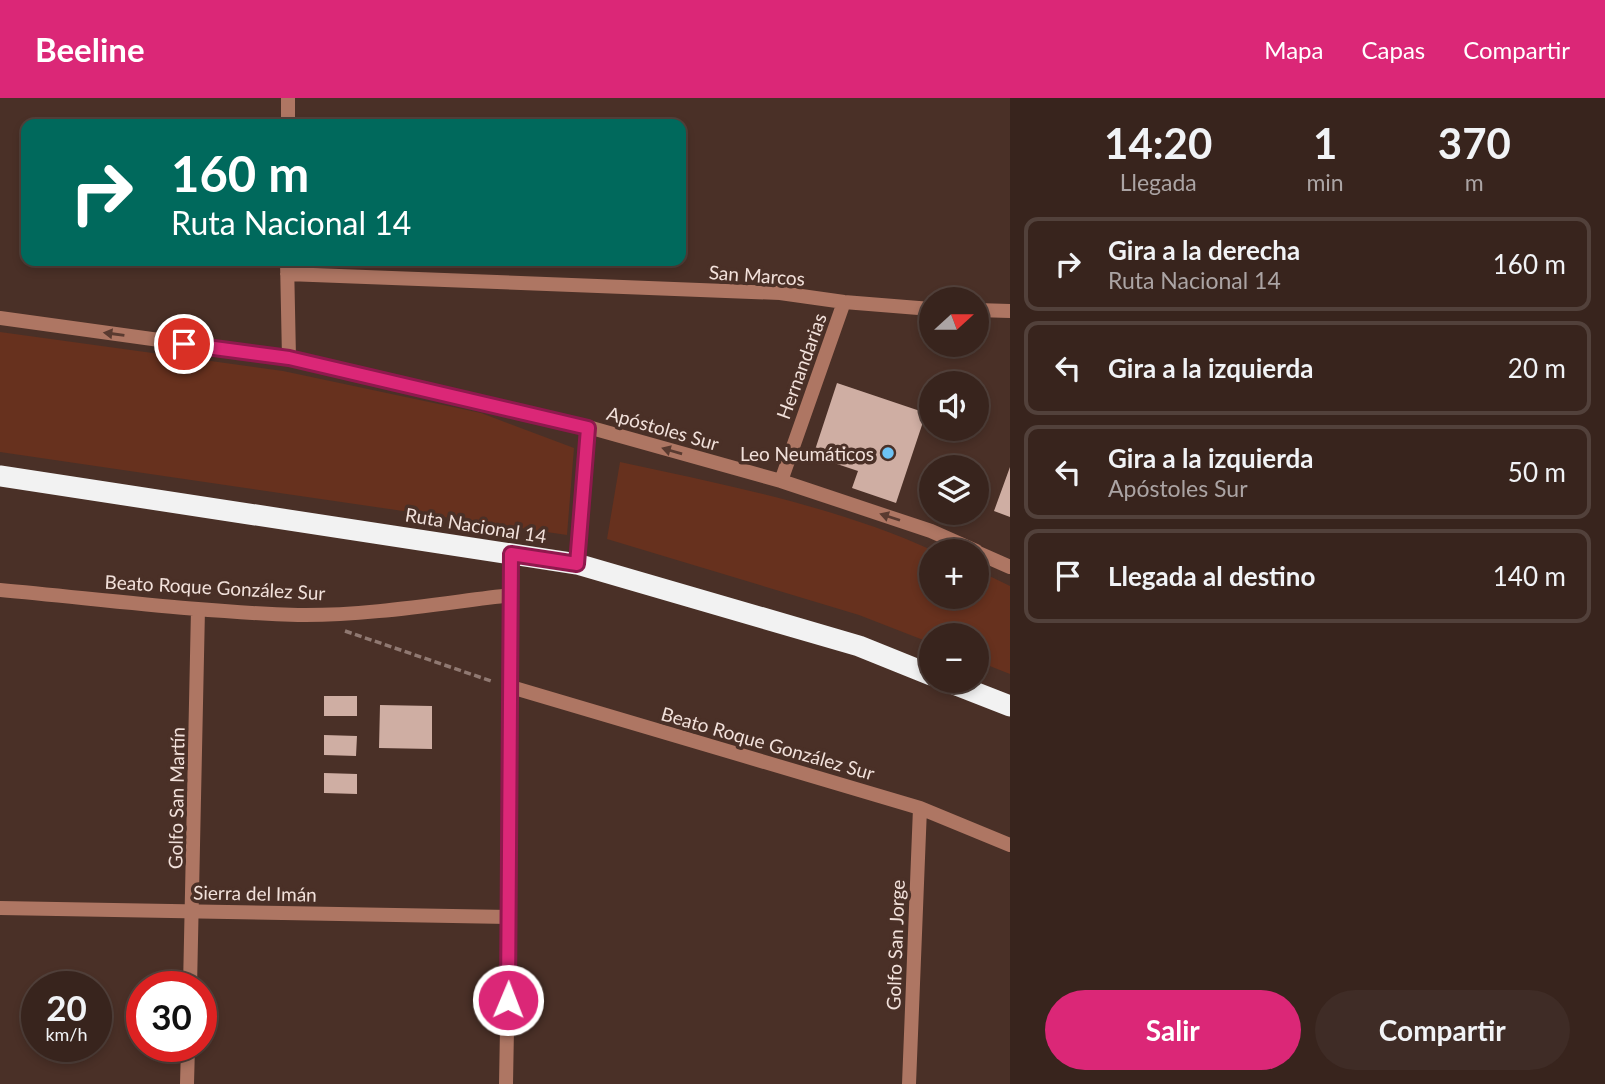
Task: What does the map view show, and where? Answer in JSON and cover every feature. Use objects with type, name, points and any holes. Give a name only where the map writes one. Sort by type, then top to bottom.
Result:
[{"type":"highway","name":"Ruta Nacional 14","points":[[0,476],[577,564],[859,646],[919,670]]},
{"type":"highway","points":[[977,693],[1010,706]]},
{"type":"street","points":[[288,98],[288,119]]},
{"type":"street","points":[[287,267],[289,358]]},
{"type":"street","name":"San Marcos","points":[[287,267],[780,293],[919,308]]},
{"type":"street","name":"Hernandarias","points":[[781,481],[844,302]]},
{"type":"street","points":[[989,310],[1010,311]]},
{"type":"street","name":"Apóstoles Sur","points":[[0,318],[289,358],[588,428],[781,481],[948,539]]},
{"type":"street","points":[[577,564],[588,428]]},
{"type":"street","points":[[506,1084],[511,554]]},
{"type":"street","name":"Apóstoles Sur","points":[[989,558],[1010,567]]},
{"type":"street","name":"Beato Roque González Sur","points":[[0,590],[198,609],[300,615],[403,608],[511,595]]},
{"type":"street","name":"Golfo San Martín","points":[[191,971],[198,609]]},
{"type":"street","name":"Beato Roque González Sur","points":[[511,687],[920,808],[1010,845]]},
{"type":"street","name":"Golfo San Jorge","points":[[909,1084],[920,808]]},
{"type":"street","name":"Sierra del Imán","points":[[0,908],[509,917]]},
{"type":"street","points":[[187,1084],[188,1062]]},
{"type":"path","points":[[339,629],[511,687]]},
{"type":"shaded area","points":[[0,332],[283,371],[481,413],[574,448],[567,535],[0,452]]},
{"type":"shaded area","points":[[620,462],[740,488],[858,521],[919,545],[919,609],[989,609],[989,576],[1010,586],[1010,674],[989,666],[989,623],[919,623],[919,638],[859,615],[607,539]]},
{"type":"building","points":[[837,383],[919,411],[919,434],[896,503],[852,488],[858,471],[813,456]]},
{"type":"building","points":[[1010,467],[1010,517],[994,511]]},
{"type":"building","points":[[324,696],[357,696],[357,716],[324,716]]},
{"type":"building","points":[[380,705],[432,706],[432,749],[379,748]]},
{"type":"building","points":[[324,735],[357,736],[356,756],[324,755]]},
{"type":"building","points":[[324,773],[357,774],[357,794],[324,793]]},
{"type":"place","name":"Leo Neumáticos","points":[[888,453]]},
{"type":"route","points":[[184,344],[289,358],[588,428],[577,564],[511,554],[508,1000]]}]
